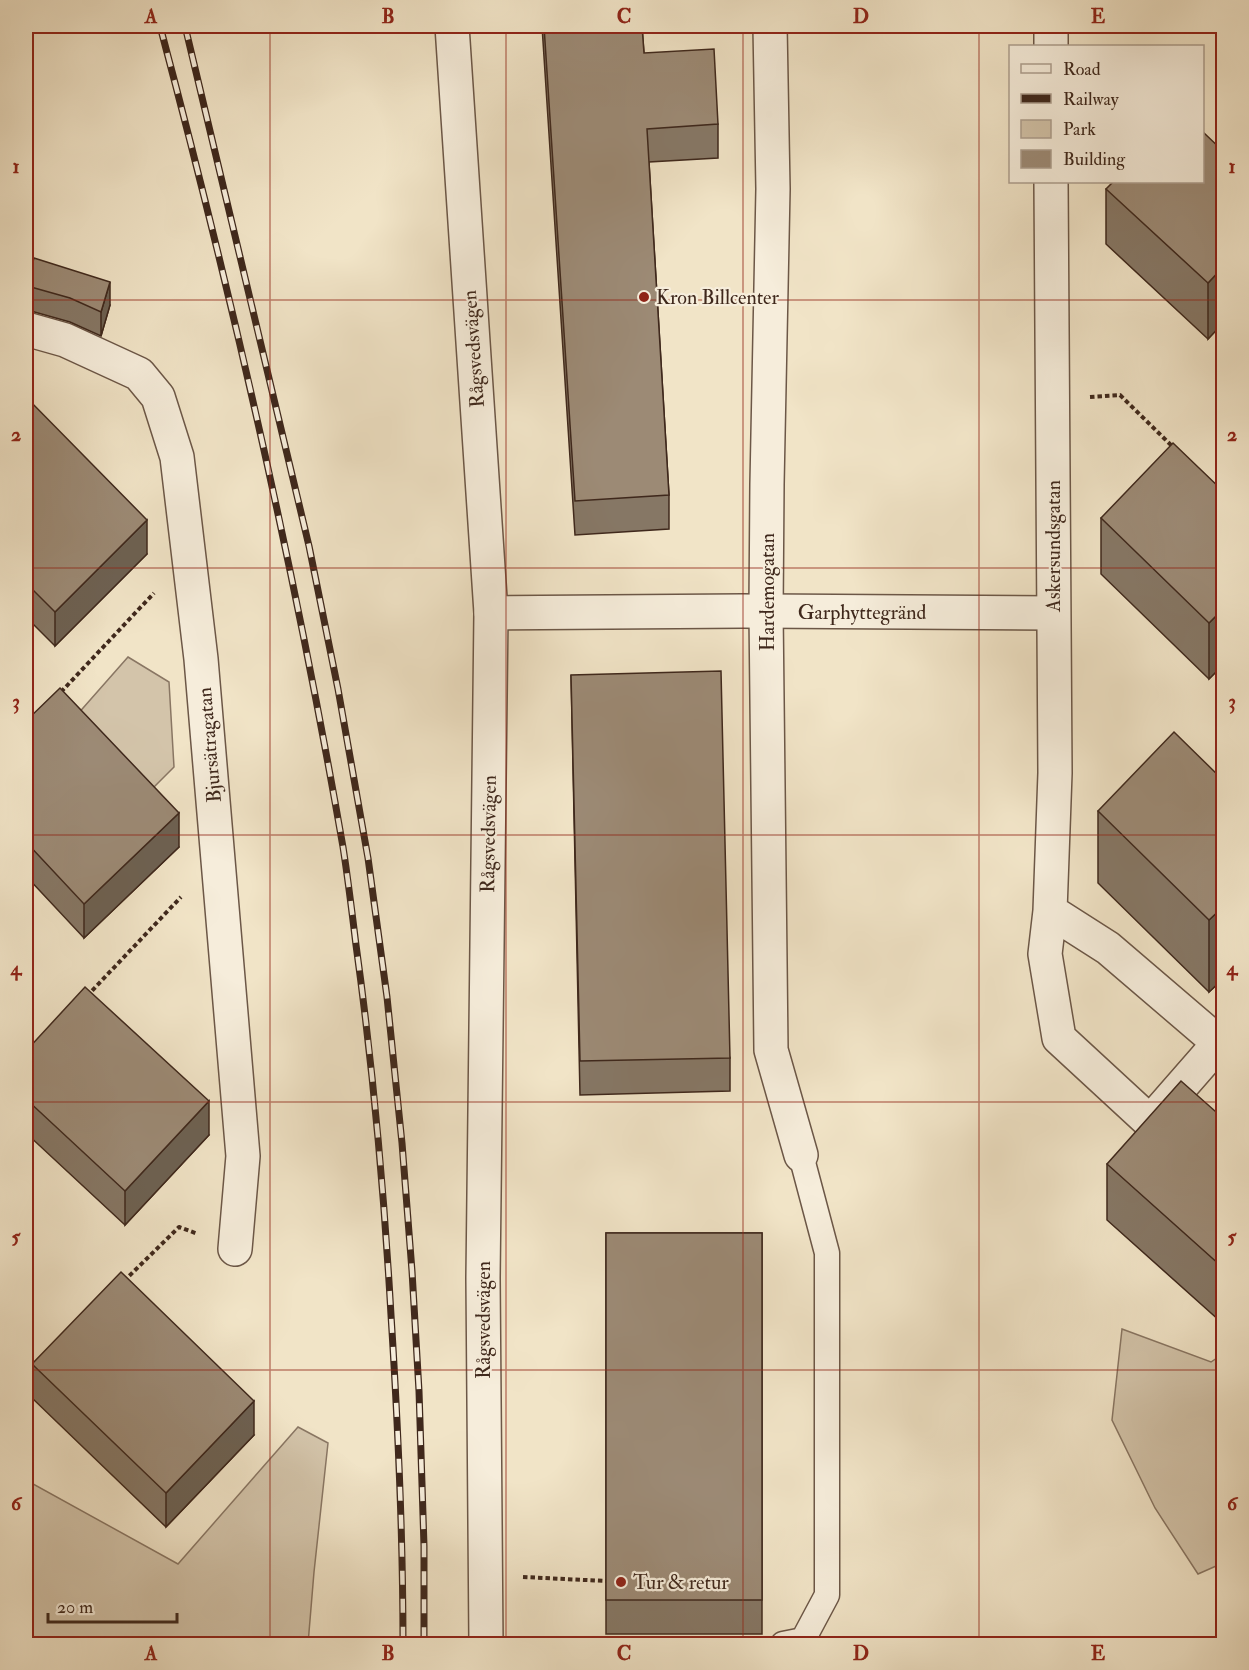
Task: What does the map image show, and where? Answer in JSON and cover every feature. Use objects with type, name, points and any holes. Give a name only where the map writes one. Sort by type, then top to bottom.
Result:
[{"type":"street","name":"Rågsvedsvägen","points":[[452,26],[491,613],[483,1278],[486,1644]]},
{"type":"street","name":"Hardemogatan","points":[[770,26],[773,189],[766,484],[766,611],[771,1050],[801,1155]]},
{"type":"street","points":[[1051,26],[1051,45]]},
{"type":"street","name":"Askersundsgatan","points":[[1050,183],[1055,773],[1050,911],[1045,954],[1059,1038],[1150,1122],[1219,1043],[1108,948],[1050,911]]},
{"type":"street","name":"Bjursätragatan","points":[[26,329],[65,340],[139,374],[158,397],[177,457],[201,659],[243,1156],[235,1249]]},
{"type":"street","name":"Garphyttegränd","points":[[491,613],[1053,612]]},
{"type":"lane","points":[[783,1644],[803,1640],[827,1595],[827,1252],[801,1155]]},
{"type":"path","points":[[1052,400],[1120,395],[1177,451]]},
{"type":"path","points":[[58,695],[164,582],[191,575]]},
{"type":"path","points":[[82,1000],[187,891],[221,884]]},
{"type":"path","points":[[120,1284],[179,1227],[235,1249]]},
{"type":"path","points":[[28,1373],[36,1365]]},
{"type":"path","points":[[522,1577],[606,1581]]},
{"type":"green space","points":[[128,657],[169,682],[174,767],[151,790],[76,716]]},
{"type":"green space","points":[[1122,1329],[1211,1362],[1223,1354],[1223,1563],[1198,1574],[1155,1508],[1112,1420]]},
{"type":"green space","points":[[298,1427],[328,1443],[308,1644],[26,1644],[26,1480],[178,1564]]},
{"type":"building","points":[[544,26],[642,26],[644,53],[714,49],[718,124],[647,129],[669,495],[575,501]]},
{"type":"building","points":[[1204,133],[1224,152],[1224,266],[1208,283],[1106,189],[1112,183],[1204,183]]},
{"type":"building","points":[[34,258],[110,282],[101,312],[70,298],[26,287]]},
{"type":"building","points":[[26,397],[147,520],[55,612],[26,583]]},
{"type":"building","points":[[1173,443],[1224,492],[1224,608],[1209,623],[1101,518]]},
{"type":"building","points":[[721,671],[730,1058],[580,1061],[571,675]]},
{"type":"building","points":[[60,688],[179,813],[84,904],[26,842],[26,721]]},
{"type":"building","points":[[1174,732],[1224,781],[1224,906],[1209,920],[1098,811]]},
{"type":"building","points":[[85,987],[209,1101],[125,1191],[26,1099],[26,1051]]},
{"type":"building","points":[[1181,1081],[1224,1119],[1224,1263],[1221,1266],[1107,1164]]},
{"type":"building","points":[[606,1233],[762,1233],[762,1600],[606,1600]]},
{"type":"building","points":[[121,1272],[254,1401],[166,1493],[32,1364]]},
{"type":"railway","points":[[160,26],[237,332],[283,537],[345,859],[368,1037],[385,1222],[398,1438],[403,1644]]},
{"type":"railway","points":[[185,26],[309,546],[338,689],[368,858],[387,997],[412,1271],[424,1546],[424,1644]]},
{"type":"place","name":"Kron Billcenter","points":[[644,297]]},
{"type":"place","name":"Tur & retur","points":[[621,1582]]}]
